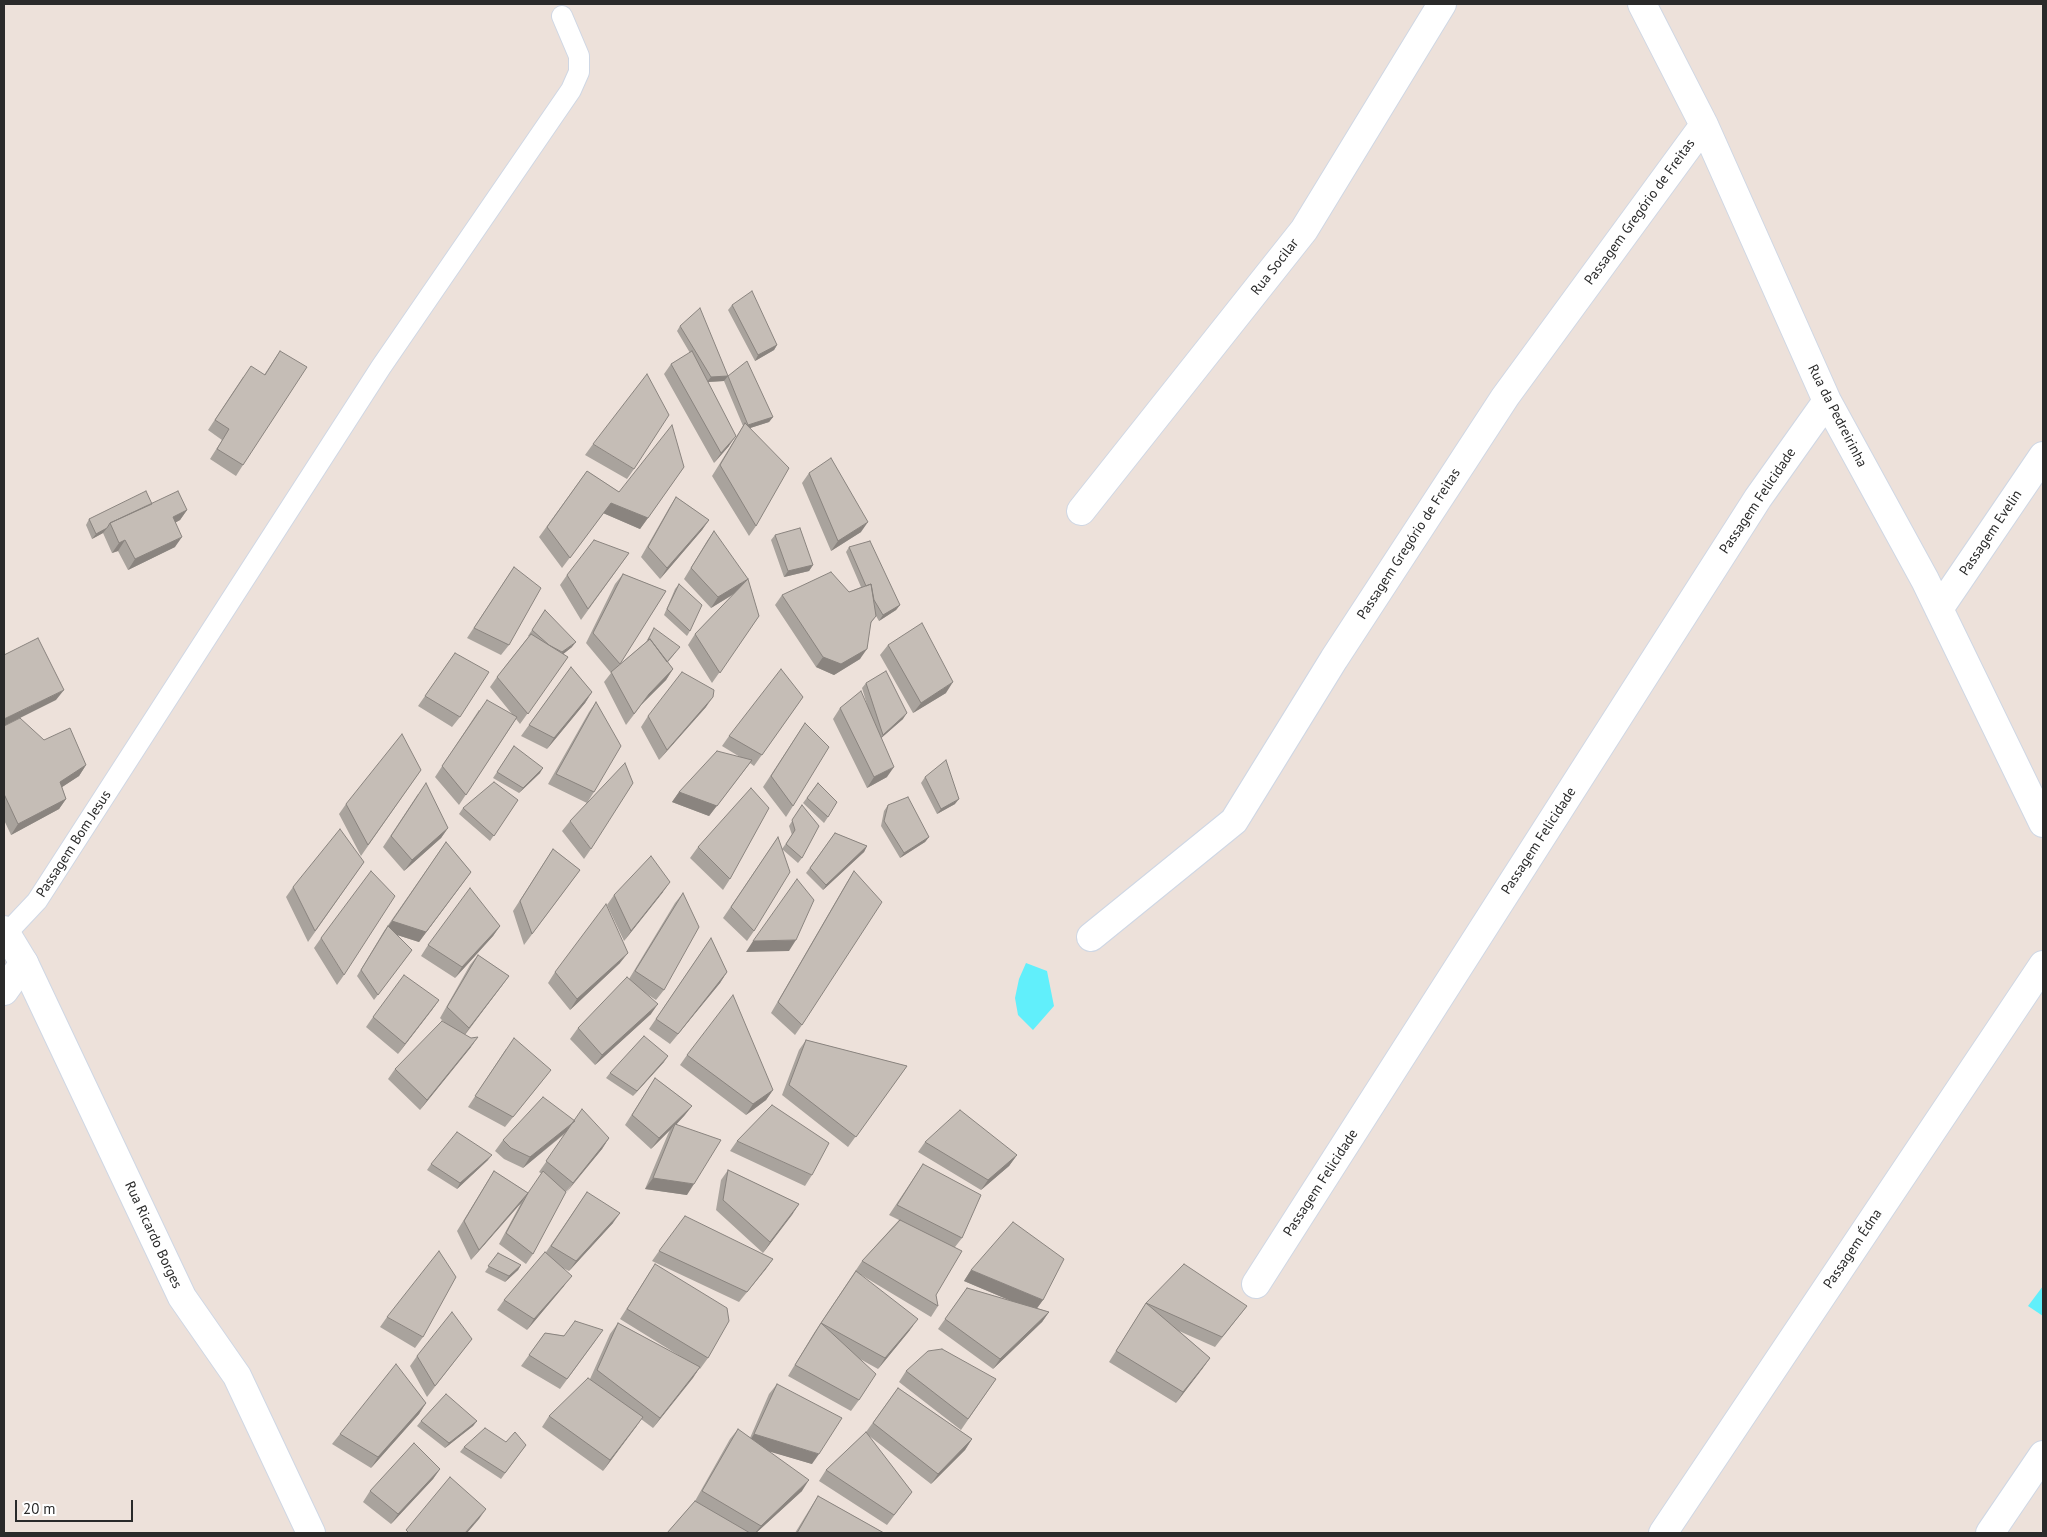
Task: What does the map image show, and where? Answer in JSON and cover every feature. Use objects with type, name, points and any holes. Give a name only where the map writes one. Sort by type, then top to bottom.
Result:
[{"type":"street","name":"Rua Socilar","points":[[1081,511],[1304,230],[1442,4]]},
{"type":"street","name":"Rua da Pedreirinha","points":[[1642,4],[1704,125],[1827,401],[1939,609],[2043,823]]},
{"type":"street","name":"Passagem Gregório de Freitas","points":[[1091,937],[1234,821],[1334,659],[1505,397],[1704,125]]},
{"type":"street","name":"Passagem Felicidade","points":[[1256,1284],[1758,498],[1827,401]]},
{"type":"street","name":"Passagem Evelin","points":[[1939,609],[2043,456]]},
{"type":"street","name":"Rua Ricardo Borges","points":[[5,932],[24,964],[182,1297],[237,1376],[312,1533]]},
{"type":"street","points":[[4,991],[24,964]]},
{"type":"street","name":"Passagem Édna","points":[[1663,1533],[2043,965]]},
{"type":"street","points":[[1990,1533],[2043,1455]]},
{"type":"lane","name":"Passagem Bom Jesus","points":[[5,932],[37,901],[381,367],[572,90],[579,72],[580,56],[562,16]]},
{"type":"water","points":[[1026,963],[1047,971],[1054,1006],[1033,1030],[1018,1015],[1015,998],[1019,979]]},
{"type":"water","points":[[2043,1286],[2043,1316],[2028,1306]]},
{"type":"building","points":[[752,291],[777,345],[758,355],[732,305]]},
{"type":"building","points":[[700,308],[728,376],[711,377],[680,326]]},
{"type":"building","points":[[280,351],[307,367],[243,465],[217,449],[229,429],[215,420],[251,366],[265,375]]},
{"type":"building","points":[[692,351],[736,436],[721,453],[671,364]]},
{"type":"building","points":[[747,361],[773,417],[748,425],[728,376]]},
{"type":"building","points":[[647,374],[669,415],[634,469],[593,444]]},
{"type":"building","points":[[745,423],[789,468],[756,526],[720,465]]},
{"type":"building","points":[[672,425],[684,467],[648,518],[611,503],[570,558],[547,527],[587,471],[619,492]]},
{"type":"building","points":[[831,458],[868,522],[838,541],[809,473]]},
{"type":"building","points":[[146,491],[152,504],[110,523],[107,528],[96,534],[89,519]]},
{"type":"building","points":[[178,491],[187,510],[173,517],[182,537],[135,559],[125,540],[119,543],[110,523]]},
{"type":"building","points":[[676,497],[709,520],[667,568],[648,547]]},
{"type":"building","points":[[800,528],[813,565],[788,571],[775,535]]},
{"type":"building","points":[[714,531],[748,579],[718,597],[691,568]]},
{"type":"building","points":[[594,540],[629,553],[588,609],[567,575]]},
{"type":"building","points":[[870,541],[900,605],[883,615],[874,600],[871,584],[866,586],[849,547]]},
{"type":"building","points":[[514,567],[541,588],[509,645],[474,628]]},
{"type":"building","points":[[831,572],[849,592],[871,584],[876,616],[871,622],[867,649],[841,664],[823,657],[782,595]]},
{"type":"building","points":[[623,574],[666,591],[620,664],[593,633]]},
{"type":"building","points":[[748,579],[759,616],[720,673],[695,634]]},
{"type":"building","points":[[679,584],[702,605],[690,631],[667,609]]},
{"type":"building","points":[[545,610],[576,642],[562,652],[549,645],[532,630]]},
{"type":"building","points":[[922,623],[953,682],[921,703],[888,645]]},
{"type":"building","points":[[654,628],[680,647],[667,662],[650,639],[648,640]]},
{"type":"building","points":[[531,634],[568,657],[528,714],[497,677]]},
{"type":"building","points":[[38,638],[64,690],[4,719],[4,655]]},
{"type":"building","points":[[650,639],[673,669],[649,694],[634,714],[611,672]]},
{"type":"building","points":[[455,653],[489,672],[460,717],[425,696]]},
{"type":"building","points":[[571,667],[592,692],[554,738],[529,725]]},
{"type":"building","points":[[781,669],[803,697],[762,755],[729,736]]},
{"type":"building","points":[[886,671],[907,713],[883,735],[866,683]]},
{"type":"building","points":[[682,672],[714,690],[713,697],[667,750],[648,716]]},
{"type":"building","points":[[861,691],[894,767],[874,777],[840,708]]},
{"type":"building","points":[[487,700],[517,717],[466,795],[442,766]]},
{"type":"building","points":[[596,702],[621,746],[594,792],[556,774]]},
{"type":"building","points":[[20,718],[44,740],[70,728],[86,765],[60,782],[66,799],[18,824],[4,794],[4,726]]},
{"type":"building","points":[[805,723],[829,747],[793,806],[771,776]]},
{"type":"building","points":[[402,734],[421,770],[368,845],[346,804]]},
{"type":"building","points":[[514,746],[543,768],[523,788],[497,772]]},
{"type":"building","points":[[717,751],[752,760],[717,806],[679,792]]},
{"type":"building","points":[[946,760],[959,799],[941,809],[925,777]]},
{"type":"building","points":[[625,763],[633,783],[591,849],[570,821]]},
{"type":"building","points":[[494,782],[518,800],[494,836],[463,808]]},
{"type":"building","points":[[426,783],[448,828],[412,860],[391,836]]},
{"type":"building","points":[[818,783],[837,802],[828,817],[807,798]]},
{"type":"building","points":[[751,788],[769,808],[730,879],[698,847]]},
{"type":"building","points":[[908,797],[929,837],[904,853],[884,821],[888,805]]},
{"type":"building","points":[[802,805],[819,826],[802,858],[786,844],[795,830],[792,820]]},
{"type":"building","points":[[340,829],[364,862],[315,931],[293,887]]},
{"type":"building","points":[[835,833],[867,846],[826,885],[810,868]]},
{"type":"building","points":[[778,837],[790,872],[754,931],[731,907]]},
{"type":"building","points":[[446,842],[471,872],[426,932],[392,921]]},
{"type":"building","points":[[553,849],[580,870],[532,934],[520,901]]},
{"type":"building","points":[[651,856],[670,882],[631,931],[614,895]]},
{"type":"building","points":[[371,871],[395,896],[344,975],[321,938]]},
{"type":"building","points":[[854,871],[882,902],[802,1025],[778,1002]]},
{"type":"building","points":[[797,879],[814,900],[796,940],[753,941]]},
{"type":"building","points":[[470,888],[500,926],[462,967],[428,945]]},
{"type":"building","points":[[683,893],[699,927],[664,990],[635,971]]},
{"type":"building","points":[[606,904],[628,953],[577,999],[555,972]]},
{"type":"building","points":[[388,926],[412,950],[378,995],[361,970]]},
{"type":"building","points":[[711,938],[727,972],[678,1034],[656,1019]]},
{"type":"building","points":[[478,955],[509,976],[469,1028],[447,1007]]},
{"type":"building","points":[[404,975],[439,1000],[405,1044],[373,1017]]},
{"type":"building","points":[[627,977],[658,1004],[602,1055],[578,1028]]},
{"type":"building","points":[[733,995],[773,1090],[753,1104],[687,1055]]},
{"type":"building","points":[[442,1021],[471,1038],[478,1037],[427,1100],[395,1069]]},
{"type":"building","points":[[644,1036],[668,1056],[637,1091],[610,1073]]},
{"type":"building","points":[[514,1038],[551,1070],[513,1117],[475,1096]]},
{"type":"building","points":[[806,1040],[907,1066],[856,1137],[789,1085]]},
{"type":"building","points":[[655,1078],[692,1106],[659,1138],[632,1115]]},
{"type":"building","points":[[543,1097],[575,1121],[530,1157],[511,1148],[503,1140]]},
{"type":"building","points":[[772,1105],[829,1143],[812,1175],[737,1141]]},
{"type":"building","points":[[582,1109],[609,1138],[573,1183],[546,1161]]},
{"type":"building","points":[[960,1110],[1017,1155],[988,1180],[925,1142]]},
{"type":"building","points":[[675,1124],[721,1140],[694,1184],[653,1178]]},
{"type":"building","points":[[457,1132],[492,1155],[460,1183],[431,1164]]},
{"type":"building","points":[[923,1164],[981,1195],[962,1238],[897,1205]]},
{"type":"building","points":[[728,1170],[799,1204],[770,1242],[723,1200]]},
{"type":"building","points":[[494,1171],[528,1193],[479,1250],[464,1221]]},
{"type":"building","points":[[543,1171],[566,1192],[533,1254],[506,1233],[528,1193]]},
{"type":"building","points":[[587,1192],[620,1213],[576,1261],[551,1246]]},
{"type":"building","points":[[685,1216],[773,1259],[747,1292],[659,1251]]},
{"type":"building","points":[[900,1220],[962,1251],[936,1295],[938,1306],[862,1261]]},
{"type":"building","points":[[1013,1222],[1064,1259],[1043,1300],[971,1270]]},
{"type":"building","points":[[439,1251],[456,1277],[423,1337],[387,1317]]},
{"type":"building","points":[[545,1252],[572,1276],[534,1319],[504,1300]]},
{"type":"building","points":[[498,1253],[521,1265],[509,1276],[488,1266]]},
{"type":"building","points":[[655,1264],[727,1308],[729,1321],[708,1358],[627,1309]]},
{"type":"building","points":[[1184,1264],[1247,1306],[1222,1337],[1146,1303]]},
{"type":"building","points":[[856,1271],[918,1319],[885,1358],[821,1323]]},
{"type":"building","points":[[967,1288],[1049,1312],[1000,1359],[945,1319]]},
{"type":"building","points":[[1146,1303],[1210,1358],[1183,1392],[1116,1351]]},
{"type":"building","points":[[452,1312],[472,1339],[435,1386],[417,1356]]},
{"type":"building","points":[[575,1321],[603,1330],[567,1379],[529,1355],[545,1333],[564,1336]]},
{"type":"building","points":[[618,1323],[700,1367],[660,1418],[597,1370]]},
{"type":"building","points":[[821,1323],[876,1374],[859,1400],[795,1365]]},
{"type":"building","points":[[942,1349],[996,1379],[968,1419],[906,1371],[928,1351]]},
{"type":"building","points":[[396,1364],[426,1403],[378,1457],[340,1434]]},
{"type":"building","points":[[588,1378],[643,1417],[610,1460],[549,1416]]},
{"type":"building","points":[[777,1384],[842,1418],[819,1454],[754,1434]]},
{"type":"building","points":[[898,1388],[972,1439],[938,1474],[873,1423]]},
{"type":"building","points":[[446,1394],[477,1421],[449,1443],[421,1421]]},
{"type":"building","points":[[485,1428],[506,1442],[515,1432],[526,1445],[505,1473],[464,1447]]},
{"type":"building","points":[[738,1429],[809,1480],[761,1526],[702,1491]]},
{"type":"building","points":[[866,1432],[912,1492],[894,1515],[826,1470]]},
{"type":"building","points":[[414,1443],[440,1469],[398,1514],[370,1491]]},
{"type":"building","points":[[450,1477],[486,1509],[465,1533],[409,1533],[406,1530]]},
{"type":"building","points":[[818,1496],[884,1533],[797,1533]]},
{"type":"building","points":[[695,1501],[750,1533],[667,1533]]}]
